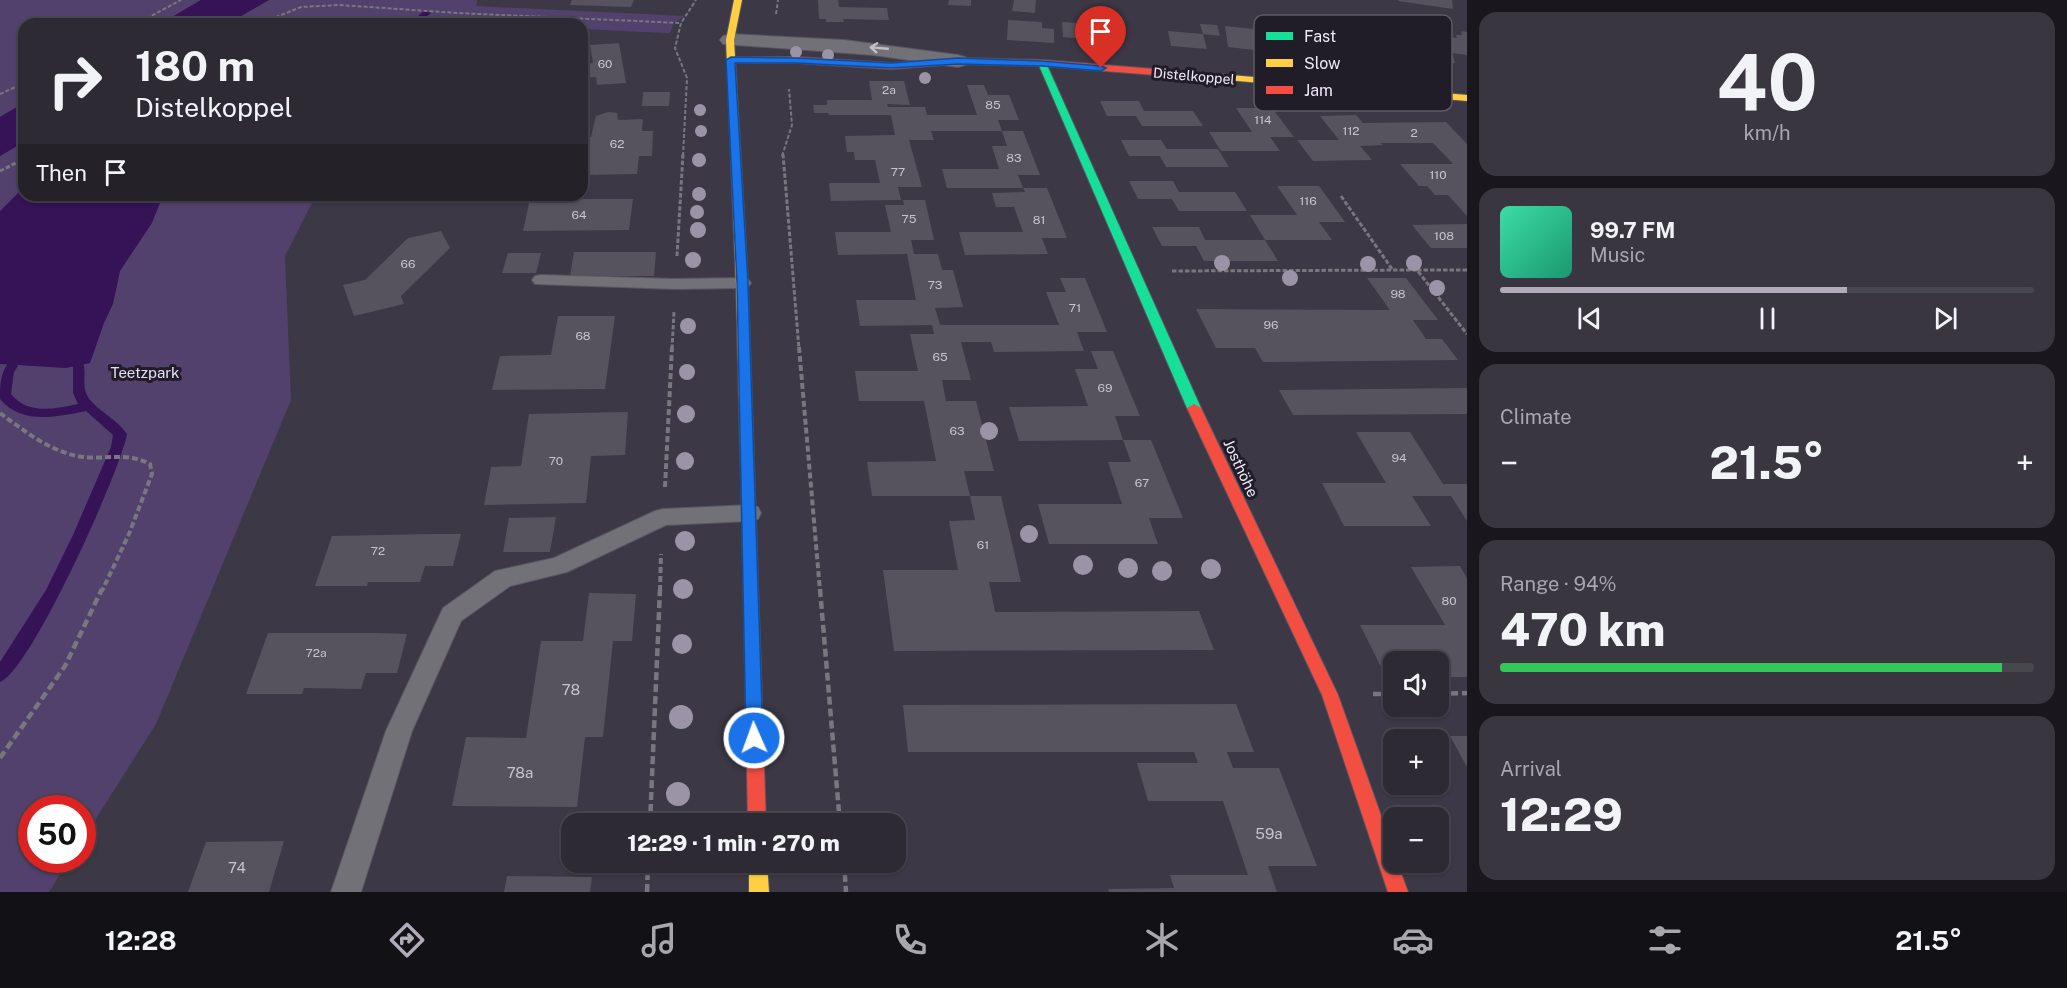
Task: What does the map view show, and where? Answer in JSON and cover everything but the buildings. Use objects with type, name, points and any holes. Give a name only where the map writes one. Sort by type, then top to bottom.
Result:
[{"type":"street","points":[[738,0],[730,50],[742,283],[757,813]]},
{"type":"street","name":"Distelkoppel","points":[[730,50],[796,42],[897,50],[958,61],[1042,63],[1254,80]]},
{"type":"street","name":"Josthöhe","points":[[1042,63],[1131,271],[1330,694],[1398,892]]},
{"type":"street","name":"Distelkoppel","points":[[1452,97],[1467,98]]},
{"type":"street","points":[[758,873],[759,892]]},
{"type":"lane","points":[[541,279],[675,284],[742,283]]},
{"type":"lane","points":[[346,892],[399,731],[452,615],[503,578],[559,566],[663,517],[750,513]]},
{"type":"path","points":[[147,18],[181,0]]},
{"type":"path","points":[[693,78],[687,78],[675,48],[681,23],[696,0]]},
{"type":"path","points":[[272,18],[310,5],[357,3],[451,13],[641,19],[681,23]]},
{"type":"path","points":[[788,79],[792,125],[782,156],[839,813]]},
{"type":"path","points":[[0,94],[18,85]]},
{"type":"path","points":[[0,171],[18,162]]},
{"type":"path","points":[[1341,196],[1393,269]]},
{"type":"path","points":[[1417,270],[1467,334]]},
{"type":"path","points":[[1131,271],[1467,270]]},
{"type":"path","points":[[0,413],[33,436],[64,452],[79,457],[141,457],[150,464],[152,474],[129,534],[65,666],[0,758]]},
{"type":"path","points":[[650,813],[663,517]]},
{"type":"path","points":[[1449,694],[1467,693]]},
{"type":"path","points":[[647,892],[648,873]]},
{"type":"path","points":[[845,873],[846,892]]},
{"type":"green space","points":[[0,0],[201,0],[170,18],[18,18],[18,106],[0,117]]},
{"type":"green space","points":[[269,0],[477,0],[476,6],[685,16],[674,23],[670,33],[588,29],[588,18],[238,18]]},
{"type":"green space","name":"Teetzpark","points":[[18,146],[18,201],[313,201],[285,256],[291,400],[156,724],[96,819],[96,795],[18,795],[18,873],[61,873],[49,892],[0,892],[0,156]]},
{"type":"shaded area","points":[[201,0],[269,0],[238,18],[170,18]]},
{"type":"shaded area","points":[[18,106],[18,146],[0,156],[0,117]]},
{"type":"shaded area","points":[[18,193],[18,201],[161,201],[152,223],[120,271],[113,304],[90,363],[66,368],[0,364],[0,211]]},
{"type":"waterway","points":[[421,18],[427,13]]},
{"type":"waterway","points":[[12,366],[8,372],[4,395],[21,410],[43,413],[88,406]]},
{"type":"waterway","points":[[0,675],[19,649],[51,594],[80,535],[118,447],[120,434],[112,424],[89,406],[79,393],[79,366]]},
{"type":"traffic: fast","points":[[1042,63],[1194,408]]},
{"type":"traffic: slow","points":[[738,0],[730,40],[742,283],[749,522]]},
{"type":"traffic: slow","points":[[1230,78],[1254,80]]},
{"type":"traffic: slow","points":[[1452,97],[1467,98]]},
{"type":"traffic: slow","points":[[758,873],[759,892]]},
{"type":"traffic: jam","points":[[731,60],[797,60],[891,66],[958,61],[1042,63],[1230,78]]},
{"type":"traffic: jam","points":[[1194,408],[1330,695],[1398,892]]},
{"type":"traffic: jam","points":[[749,522],[757,813]]},
{"type":"route","points":[[754,738],[750,513],[731,60],[797,60],[891,66],[958,61],[1042,63],[1101,68]]}]
